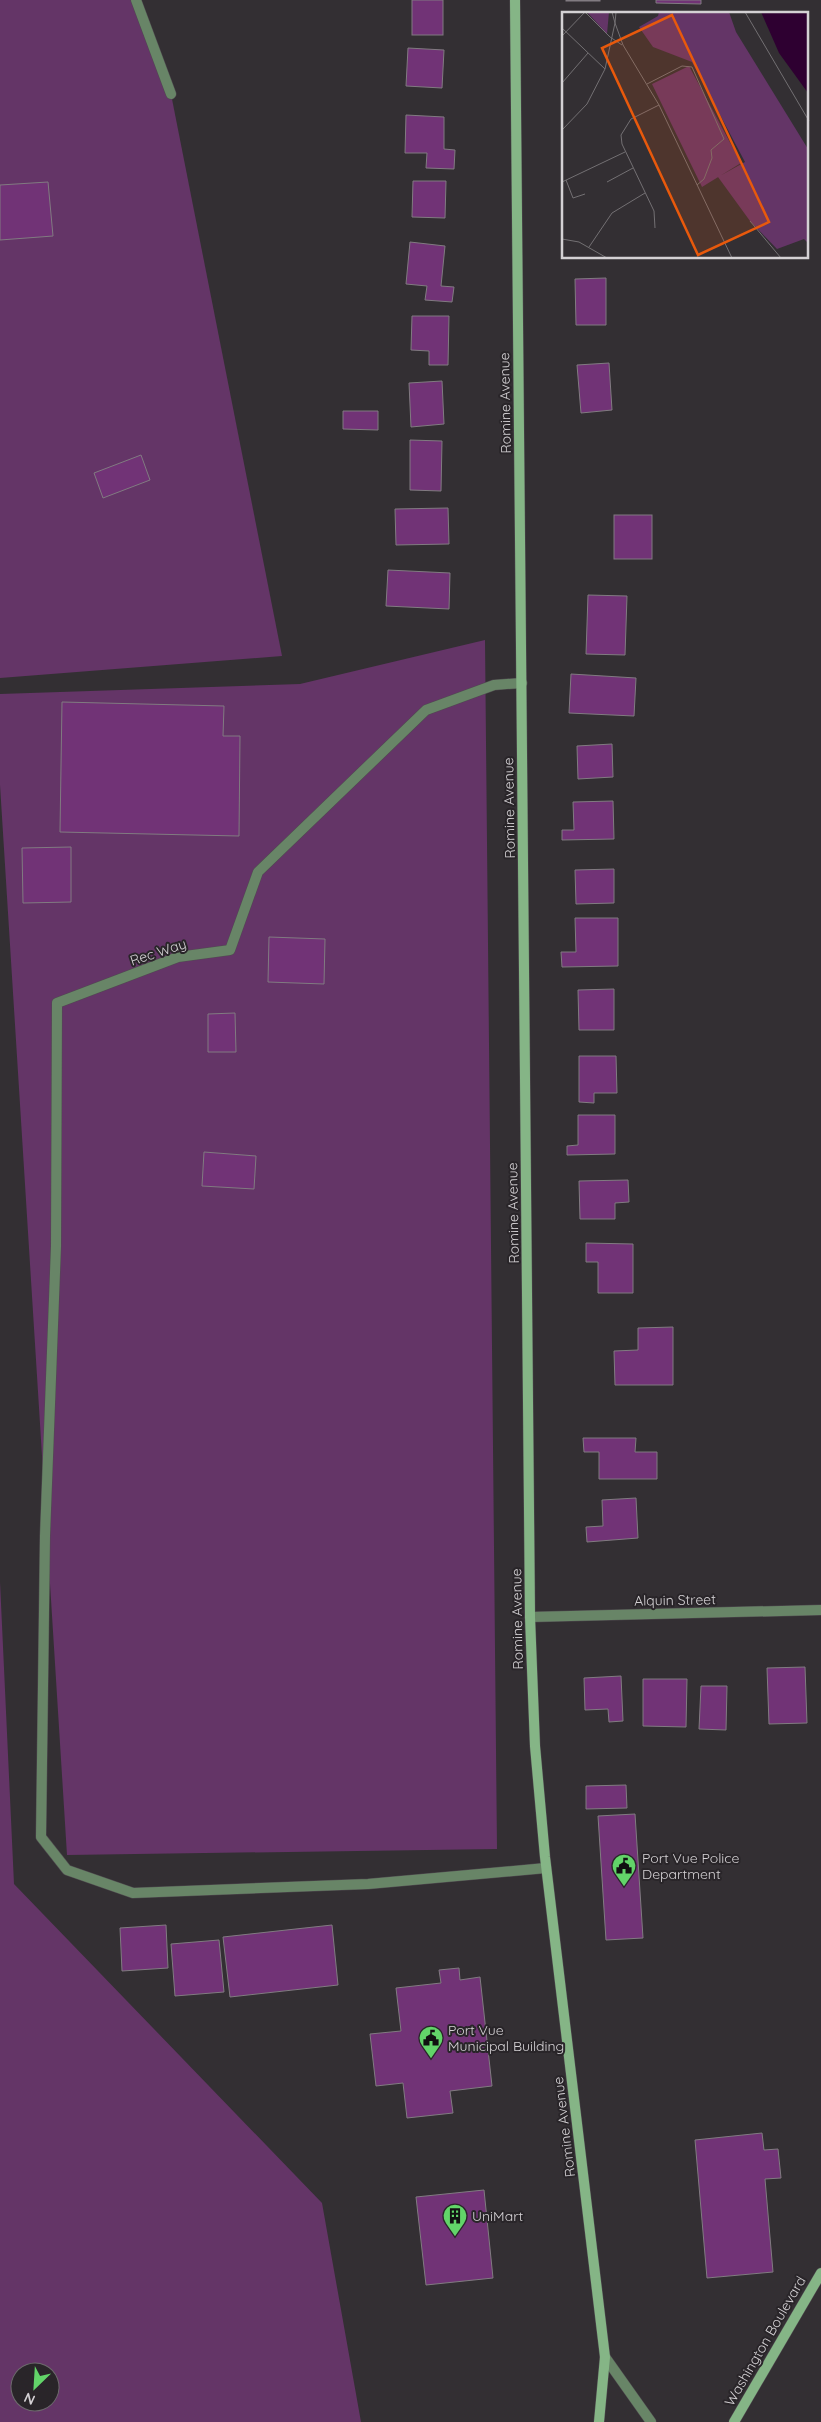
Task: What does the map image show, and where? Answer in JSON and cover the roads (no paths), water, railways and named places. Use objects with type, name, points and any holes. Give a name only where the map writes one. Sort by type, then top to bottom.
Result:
[{"type":"street","points":[[136,0],[170,94]]},
{"type":"street","name":"Romine Avenue","points":[[515,0],[530,1617],[535,1746],[546,1868],[606,2357],[599,2422]]},
{"type":"street","name":"Rec Way","points":[[522,684],[494,684],[426,710],[258,872],[230,950],[178,957],[57,1003],[56,1246],[45,1536],[41,1837],[67,1870],[133,1893],[368,1884],[546,1868]]},
{"type":"street","name":"Alquin Street","points":[[530,1617],[821,1610]]},
{"type":"street","name":"Washington Boulevard","points":[[734,2422],[821,2273]]},
{"type":"street","points":[[606,2357],[651,2422]]},
{"type":"place","name":"Port Vue Police Department","points":[[624,1887]]},
{"type":"place","name":"Port Vue Municipal Building","points":[[431,2059]]},
{"type":"place","name":"UniMart","points":[[455,2237]]}]
